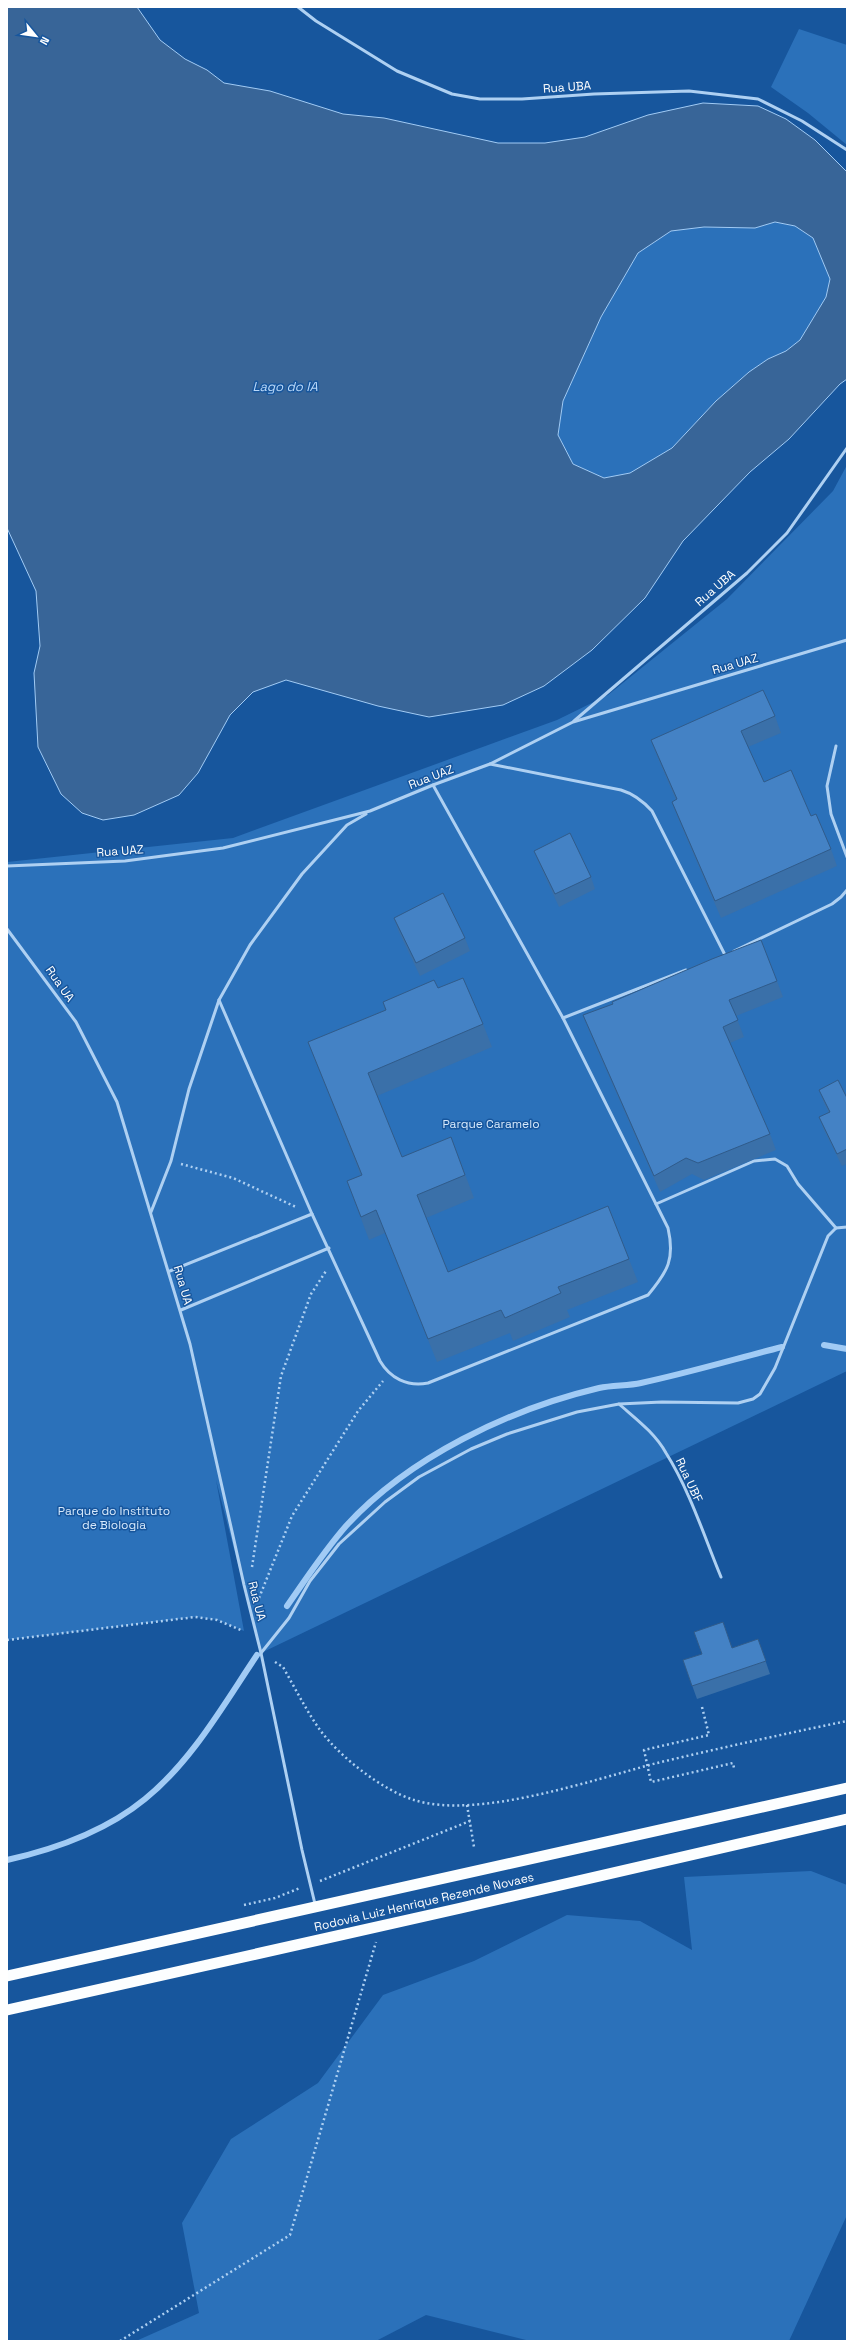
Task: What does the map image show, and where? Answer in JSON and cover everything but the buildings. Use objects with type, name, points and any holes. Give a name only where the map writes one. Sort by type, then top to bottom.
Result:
[{"type":"highway","name":"Rodovia Luiz Henrique Rezende Novaes","points":[[7,1976],[847,1788]]},
{"type":"highway","name":"Rodovia Luiz Henrique Rezende Novaes","points":[[7,2010],[847,1819]]},
{"type":"lane","name":"Rua UBA","points":[[298,7],[316,21],[397,71],[452,94],[480,99],[522,99],[594,94],[690,91],[758,98],[802,121],[847,150]]},
{"type":"lane","name":"Rua UBA","points":[[573,722],[747,573],[787,533],[847,448]]},
{"type":"lane","name":"Rua UAZ","points":[[7,866],[125,861],[224,848],[370,812],[433,784],[490,764],[573,722],[847,640]]},
{"type":"lane","points":[[836,746],[827,786],[830,814],[847,857]]},
{"type":"lane","points":[[490,764],[632,793],[652,811],[725,955]]},
{"type":"lane","points":[[219,1000],[312,1214],[380,1361],[389,1374],[402,1382],[413,1384],[428,1383],[648,1295],[662,1278],[671,1258],[672,1246],[668,1228],[563,1018],[433,784]]},
{"type":"lane","points":[[151,1212],[171,1161],[189,1089],[219,1000],[250,945],[302,874],[347,826],[370,812]]},
{"type":"lane","points":[[717,958],[832,904],[847,890]]},
{"type":"lane","name":"Rua UA","points":[[7,929],[76,1022],[117,1102],[181,1310],[261,1653],[316,1908]]},
{"type":"lane","points":[[563,1018],[688,970]]},
{"type":"lane","points":[[656,1204],[754,1161],[775,1159],[787,1166],[798,1184],[836,1228]]},
{"type":"lane","points":[[170,1271],[312,1214]]},
{"type":"lane","points":[[261,1653],[289,1618],[310,1581],[339,1544],[385,1502],[419,1477],[471,1449],[507,1434],[577,1412],[619,1404],[662,1402],[738,1404],[753,1399],[760,1394],[775,1368],[828,1236],[836,1228],[847,1227]]},
{"type":"lane","points":[[181,1310],[329,1248]]},
{"type":"lane","name":"Rua UBF","points":[[619,1404],[642,1424],[666,1452],[681,1480],[721,1577]]},
{"type":"path","points":[[171,1161],[233,1178],[312,1214]]},
{"type":"path","points":[[252,1569],[281,1376],[311,1294],[334,1259]]},
{"type":"path","points":[[252,1617],[292,1516],[358,1411],[389,1374]]},
{"type":"path","points":[[7,1640],[195,1618],[217,1620],[244,1631],[261,1653],[283,1667],[321,1731],[359,1768],[382,1784],[413,1800],[436,1805],[467,1805],[530,1795],[648,1766],[847,1721]]},
{"type":"path","points":[[702,1707],[709,1735],[644,1750],[651,1782],[733,1763],[734,1768]]},
{"type":"path","points":[[467,1805],[474,1847]]},
{"type":"path","points":[[237,1907],[275,1898],[470,1821]]},
{"type":"path","points":[[120,2341],[290,2235],[381,1926]]},
{"type":"green space","points":[[799,29],[847,45],[847,145],[808,113],[771,87]]},
{"type":"green space","points":[[775,222],[795,226],[813,238],[830,279],[826,297],[800,340],[786,351],[768,359],[749,372],[716,401],[672,448],[630,473],[604,478],[573,464],[558,435],[563,401],[601,317],[638,253],[671,231],[704,227],[755,228]]},
{"type":"green space","name":"Parque Caramelo","points":[[847,465],[847,1371],[261,1653],[216,1480],[244,1631],[217,1620],[195,1617],[7,1640],[7,862],[233,838],[557,720],[608,695],[727,599],[833,491]]},
{"type":"green space","points":[[811,1871],[847,1885],[847,2215],[789,2341],[530,2341],[426,2315],[376,2341],[136,2341],[199,2313],[182,2223],[231,2139],[318,2083],[383,1995],[474,1961],[567,1915],[640,1921],[692,1950],[684,1877]]},
{"type":"water","name":"Lago do IA","points":[[7,7],[137,7],[160,40],[185,59],[207,70],[224,83],[270,91],[343,114],[384,118],[498,143],[545,143],[585,137],[648,115],[703,103],[758,106],[786,119],[815,140],[847,172],[847,379],[840,384],[789,439],[750,472],[683,541],[645,598],[592,650],[544,686],[503,705],[429,717],[378,706],[286,680],[253,692],[230,715],[198,773],[179,795],[134,815],[103,820],[82,813],[61,794],[38,747],[34,673],[40,646],[36,591],[7,528]],"holes":[[[775,222],[795,226],[813,238],[830,279],[826,297],[800,340],[786,351],[768,359],[749,372],[716,401],[672,448],[630,473],[604,478],[573,464],[558,435],[563,401],[601,317],[638,253],[671,231],[704,227],[755,228]]]},
{"type":"waterway","points":[[824,1345],[847,1349]]},
{"type":"waterway","points":[[287,1606],[315,1565],[338,1536],[371,1501],[400,1478],[430,1458],[463,1439],[496,1423],[565,1397],[599,1388],[636,1384],[659,1379],[782,1347]]},
{"type":"waterway","points":[[7,1860],[25,1856],[80,1837],[114,1820],[145,1799],[162,1784],[192,1750],[257,1655]]},
{"type":"park label","name":"Parque do Instituto de Biologia","points":[[114,1518]]}]
